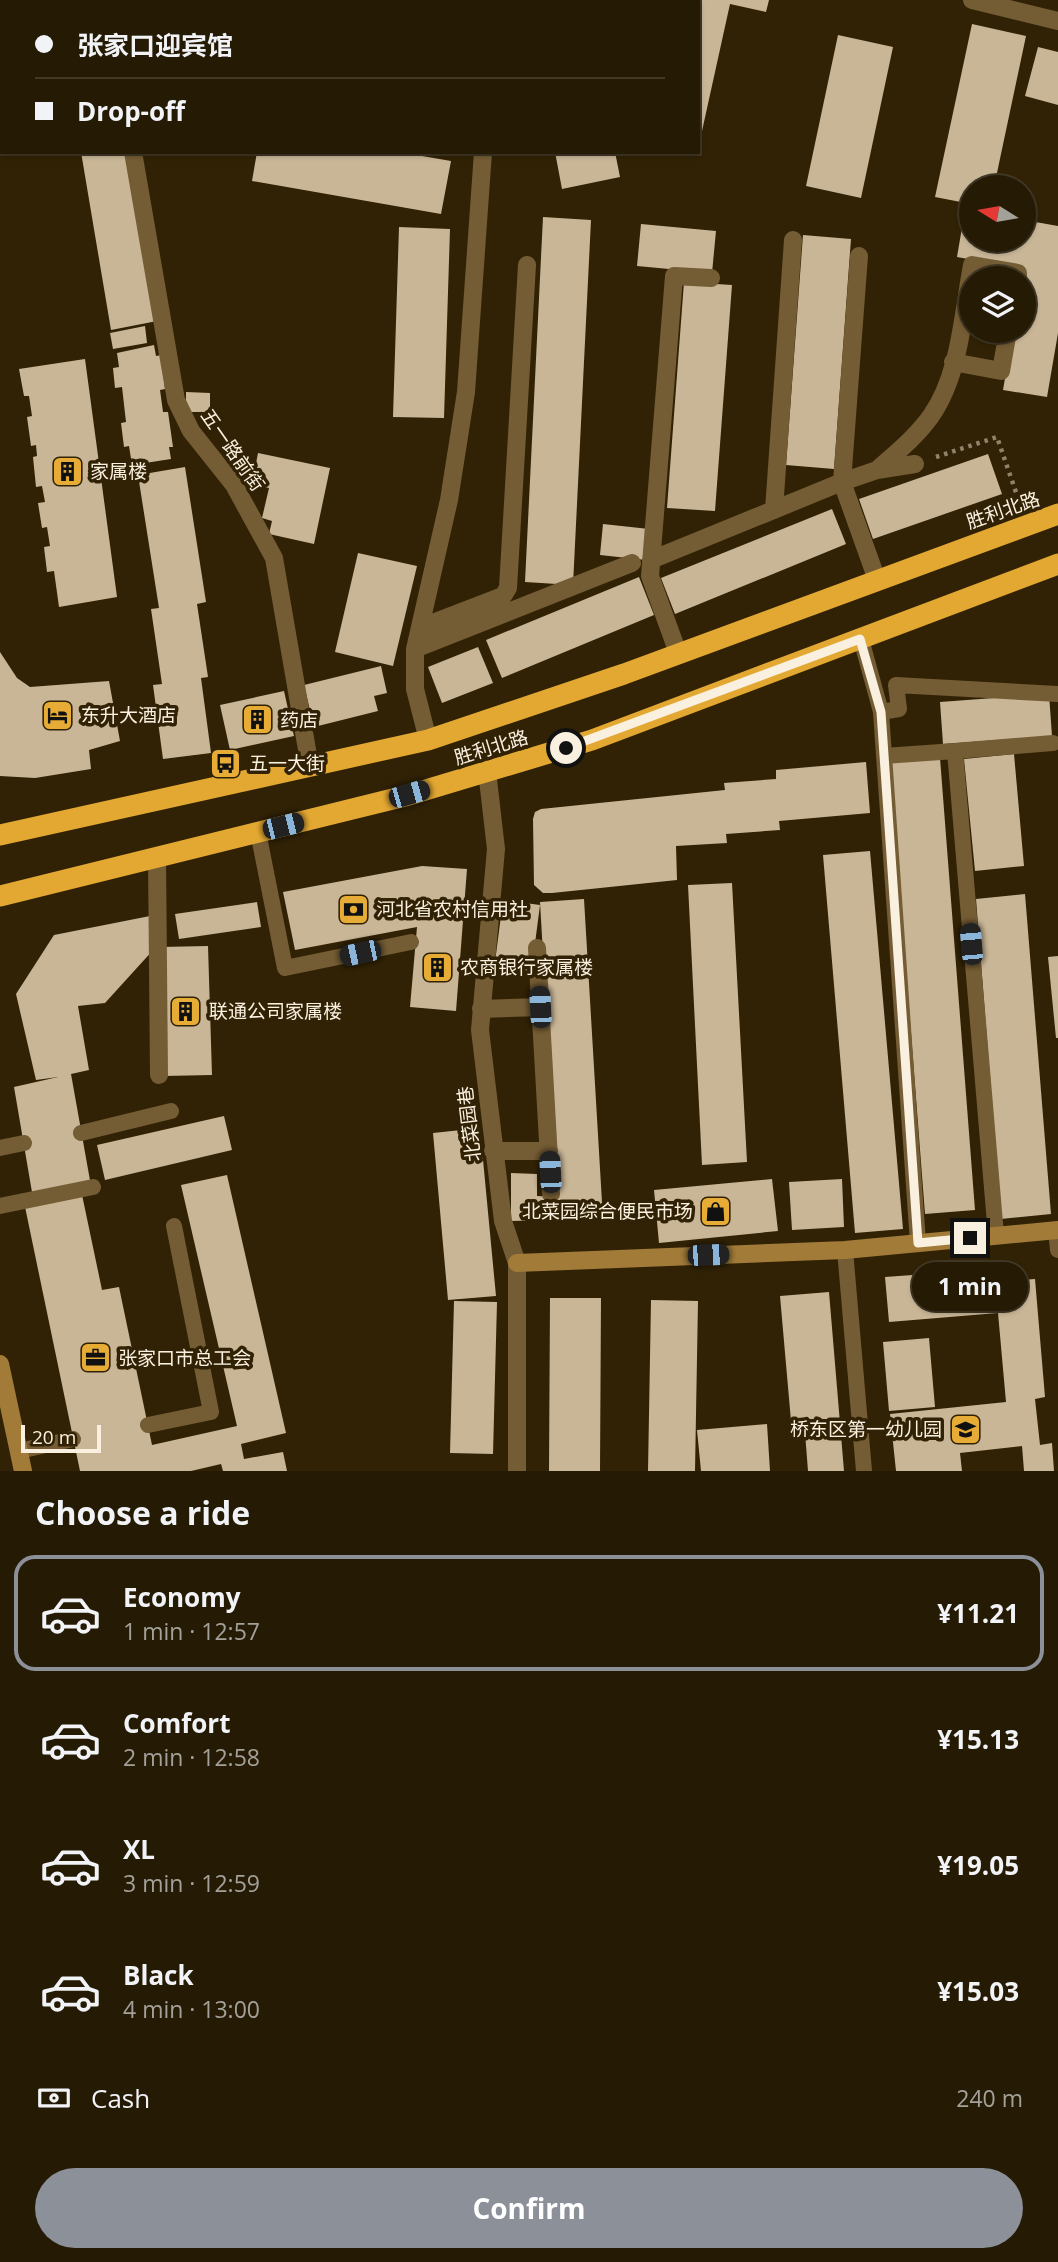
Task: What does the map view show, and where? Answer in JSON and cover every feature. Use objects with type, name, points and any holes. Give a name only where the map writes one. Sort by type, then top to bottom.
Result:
[{"type":"highway","name":"胜利北路","points":[[0,835],[428,740],[678,653],[1058,514]]},
{"type":"highway","name":"胜利北路","points":[[0,896],[258,832],[592,740],[1058,564]]},
{"type":"street","points":[[972,0],[1058,21]]},
{"type":"street","name":"五一路前街","points":[[133,154],[176,400],[191,431],[234,485],[274,558],[310,767]]},
{"type":"street","points":[[428,740],[415,689],[415,649],[449,500],[466,392],[483,154]]},
{"type":"street","points":[[774,510],[793,240]]},
{"type":"street","points":[[859,256],[842,482],[877,580]]},
{"type":"street","points":[[420,628],[503,596],[508,589],[527,265]]},
{"type":"street","points":[[678,653],[650,576],[674,276],[711,278]]},
{"type":"street","points":[[877,470],[914,438],[932,415],[944,393],[959,331]]},
{"type":"street","points":[[953,362],[1001,371],[1006,343]]},
{"type":"street","points":[[651,560],[842,482],[877,470],[915,464]]},
{"type":"street","points":[[415,649],[632,563]]},
{"type":"street","name":"北菜园巷","points":[[487,771],[496,849],[481,1009],[481,1048],[503,1221],[517,1263],[517,1471]]},
{"type":"street","points":[[157,857],[159,1075]]},
{"type":"street","points":[[537,948],[551,1194]]},
{"type":"street","points":[[481,1009],[540,1007]]},
{"type":"street","points":[[493,1151],[549,1151]]},
{"type":"street","points":[[517,1263],[845,1250],[1057,1230]]},
{"type":"street","points":[[0,1364],[23,1471]]},
{"type":"lane","points":[[860,639],[881,712],[918,1243]]},
{"type":"lane","points":[[881,712],[899,709],[896,685],[1058,694]]},
{"type":"lane","points":[[884,756],[1053,743]]},
{"type":"lane","points":[[955,751],[996,1235]]},
{"type":"lane","points":[[258,832],[285,968],[411,943]]},
{"type":"lane","points":[[81,1133],[171,1111]]},
{"type":"lane","points":[[0,1148],[24,1143]]},
{"type":"lane","points":[[0,1206],[93,1187]]},
{"type":"lane","points":[[148,1425],[211,1412],[174,1226]]},
{"type":"lane","points":[[1057,1230],[1058,1250]]},
{"type":"lane","points":[[845,1250],[864,1471]]},
{"type":"lane","points":[[19,1451],[73,1439]]},
{"type":"path","points":[[915,464],[997,437],[1027,525]]},
{"type":"building","points":[[700,0],[769,0],[766,12],[730,4],[702,131]]},
{"type":"building","points":[[972,24],[1026,36],[997,175],[959,175],[959,202],[935,197]]},
{"type":"building","points":[[838,35],[893,47],[861,198],[806,186]]},
{"type":"building","points":[[1038,47],[1058,52],[1058,105],[1025,96]]},
{"type":"building","points":[[81,154],[127,154],[157,321],[111,330]]},
{"type":"building","points":[[257,154],[411,154],[451,161],[441,214],[252,181]]},
{"type":"building","points":[[555,154],[615,154],[620,177],[562,189]]},
{"type":"building","points":[[543,217],[591,220],[573,585],[525,582]]},
{"type":"building","points":[[1036,222],[1058,226],[1058,333],[1047,397],[1003,390],[1011,343],[1036,343],[1036,266],[1007,266],[957,257],[959,245],[959,252],[1036,252]]},
{"type":"building","points":[[641,224],[716,231],[712,273],[637,266]]},
{"type":"building","points":[[399,227],[450,229],[444,418],[393,417]]},
{"type":"building","points":[[803,235],[851,239],[834,469],[786,465]]},
{"type":"building","points":[[684,282],[732,285],[715,511],[667,508]]},
{"type":"building","points":[[145,326],[147,343],[113,349],[110,333]]},
{"type":"building","points":[[154,345],[156,356],[161,355],[165,389],[160,390],[163,412],[168,412],[173,447],[169,447],[171,459],[132,465],[129,446],[124,447],[121,423],[126,422],[122,387],[115,388],[113,368],[119,367],[117,353]]},
{"type":"building","name":"家属楼","points":[[85,359],[117,597],[59,607],[54,571],[47,572],[44,547],[50,546],[47,527],[42,528],[38,503],[45,502],[42,486],[36,487],[33,457],[37,456],[36,445],[31,446],[27,417],[32,416],[29,396],[24,396],[19,369]]},
{"type":"building","points":[[186,392],[210,393],[210,412],[186,412]]},
{"type":"building","points":[[258,453],[330,468],[314,544],[269,534],[272,521],[262,518],[269,488],[252,484]]},
{"type":"building","points":[[988,454],[1002,494],[873,539],[859,499]]},
{"type":"building","points":[[185,467],[206,602],[197,604],[208,677],[201,678],[211,753],[163,759],[153,685],[162,684],[151,609],[159,608],[138,475]]},
{"type":"building","points":[[832,509],[846,544],[675,614],[661,578]]},
{"type":"building","points":[[603,524],[649,529],[646,560],[600,555]]},
{"type":"building","points":[[358,553],[417,566],[393,666],[335,652]]},
{"type":"building","points":[[639,577],[654,615],[502,678],[486,640]]},
{"type":"building","points":[[478,647],[493,683],[442,703],[428,667]]},
{"type":"building","name":"东升大酒店","points":[[0,652],[17,678],[30,687],[109,681],[120,741],[89,750],[91,769],[35,778],[0,776]]},
{"type":"building","points":[[381,666],[387,693],[374,696],[378,711],[314,727],[304,685]]},
{"type":"building","name":"药店","points":[[284,691],[294,736],[230,750],[220,705]]},
{"type":"building","points":[[1049,694],[1052,736],[943,744],[940,702]]},
{"type":"building","points":[[1014,754],[1024,866],[975,871],[964,759]]},
{"type":"building","points":[[940,758],[975,1210],[925,1214],[890,762]]},
{"type":"building","points":[[866,762],[870,813],[779,821],[780,830],[726,834],[727,843],[676,846],[677,880],[552,893],[543,893],[534,885],[533,819],[535,812],[541,809],[725,790],[724,783],[776,779],[776,770]]},
{"type":"building","points":[[870,851],[903,1229],[855,1233],[823,855]]},
{"type":"building","points":[[422,866],[467,869],[456,1011],[410,1007],[417,927],[295,950],[283,892]]},
{"type":"building","points":[[732,883],[747,1162],[702,1165],[688,885]]},
{"type":"building","points":[[1025,894],[1051,1214],[1001,1219],[976,899]]},
{"type":"building","points":[[584,899],[603,1219],[511,1221],[511,1173],[537,1174],[537,1196],[557,1197],[540,902]]},
{"type":"building","points":[[503,900],[540,905],[531,974],[494,970]]},
{"type":"building","points":[[257,902],[261,927],[179,939],[175,914]]},
{"type":"building","points":[[150,916],[155,948],[105,1003],[78,1006],[89,1070],[71,1074],[91,1186],[33,1198],[14,1087],[58,1077],[36,1080],[16,994],[54,935]]},
{"type":"building","name":"联通公司家属楼","points":[[208,946],[212,1075],[164,1076],[160,947]]},
{"type":"building","points":[[1058,956],[1058,1038],[1056,1038],[1048,957]]},
{"type":"building","points":[[224,1116],[232,1150],[105,1180],[97,1145]]},
{"type":"building","points":[[480,1128],[496,1296],[448,1300],[433,1133]]},
{"type":"building","points":[[227,1175],[286,1433],[241,1444],[244,1459],[283,1452],[287,1471],[223,1471],[221,1464],[191,1471],[80,1471],[24,1202],[81,1190],[102,1290],[119,1287],[152,1445],[237,1426],[181,1185]]},
{"type":"building","name":"北菜园综合便民市场","points":[[772,1179],[778,1231],[659,1243],[654,1190]]},
{"type":"building","points":[[842,1179],[844,1227],[792,1230],[789,1182]]},
{"type":"building","points":[[995,1269],[996,1282],[1035,1279],[1045,1397],[1035,1399],[1040,1445],[1052,1443],[1054,1471],[1024,1471],[1022,1446],[960,1453],[962,1471],[896,1471],[890,1414],[1006,1402],[998,1313],[889,1322],[885,1277]]},
{"type":"building","points":[[829,1292],[844,1471],[808,1471],[804,1420],[791,1421],[780,1296]]},
{"type":"building","points":[[550,1298],[601,1298],[600,1471],[549,1471]]},
{"type":"building","points":[[651,1300],[698,1301],[695,1471],[648,1471]]},
{"type":"building","points":[[454,1301],[497,1302],[493,1454],[450,1453]]},
{"type":"building","points":[[929,1338],[935,1407],[889,1411],[883,1342]]},
{"type":"building","points":[[767,1424],[770,1471],[701,1471],[697,1430]]},
{"type":"place","name":"家属楼","points":[[67,471]]},
{"type":"place","name":"东升大酒店","points":[[58,715]]},
{"type":"place","name":"药店","points":[[257,720]]},
{"type":"place","name":"五一大街","points":[[226,763]]},
{"type":"place","name":"河北省农村信用社","points":[[353,909]]},
{"type":"place","name":"农商银行家属楼","points":[[437,967]]},
{"type":"place","name":"联通公司家属楼","points":[[186,1011]]},
{"type":"place","name":"北菜园综合便民市场","points":[[716,1211]]},
{"type":"place","name":"张家口市总工会","points":[[95,1358]]},
{"type":"place","name":"桥东区第一幼儿园","points":[[965,1429]]},
{"type":"route","points":[[566,748],[860,639],[881,712],[918,1243],[970,1238]]}]
